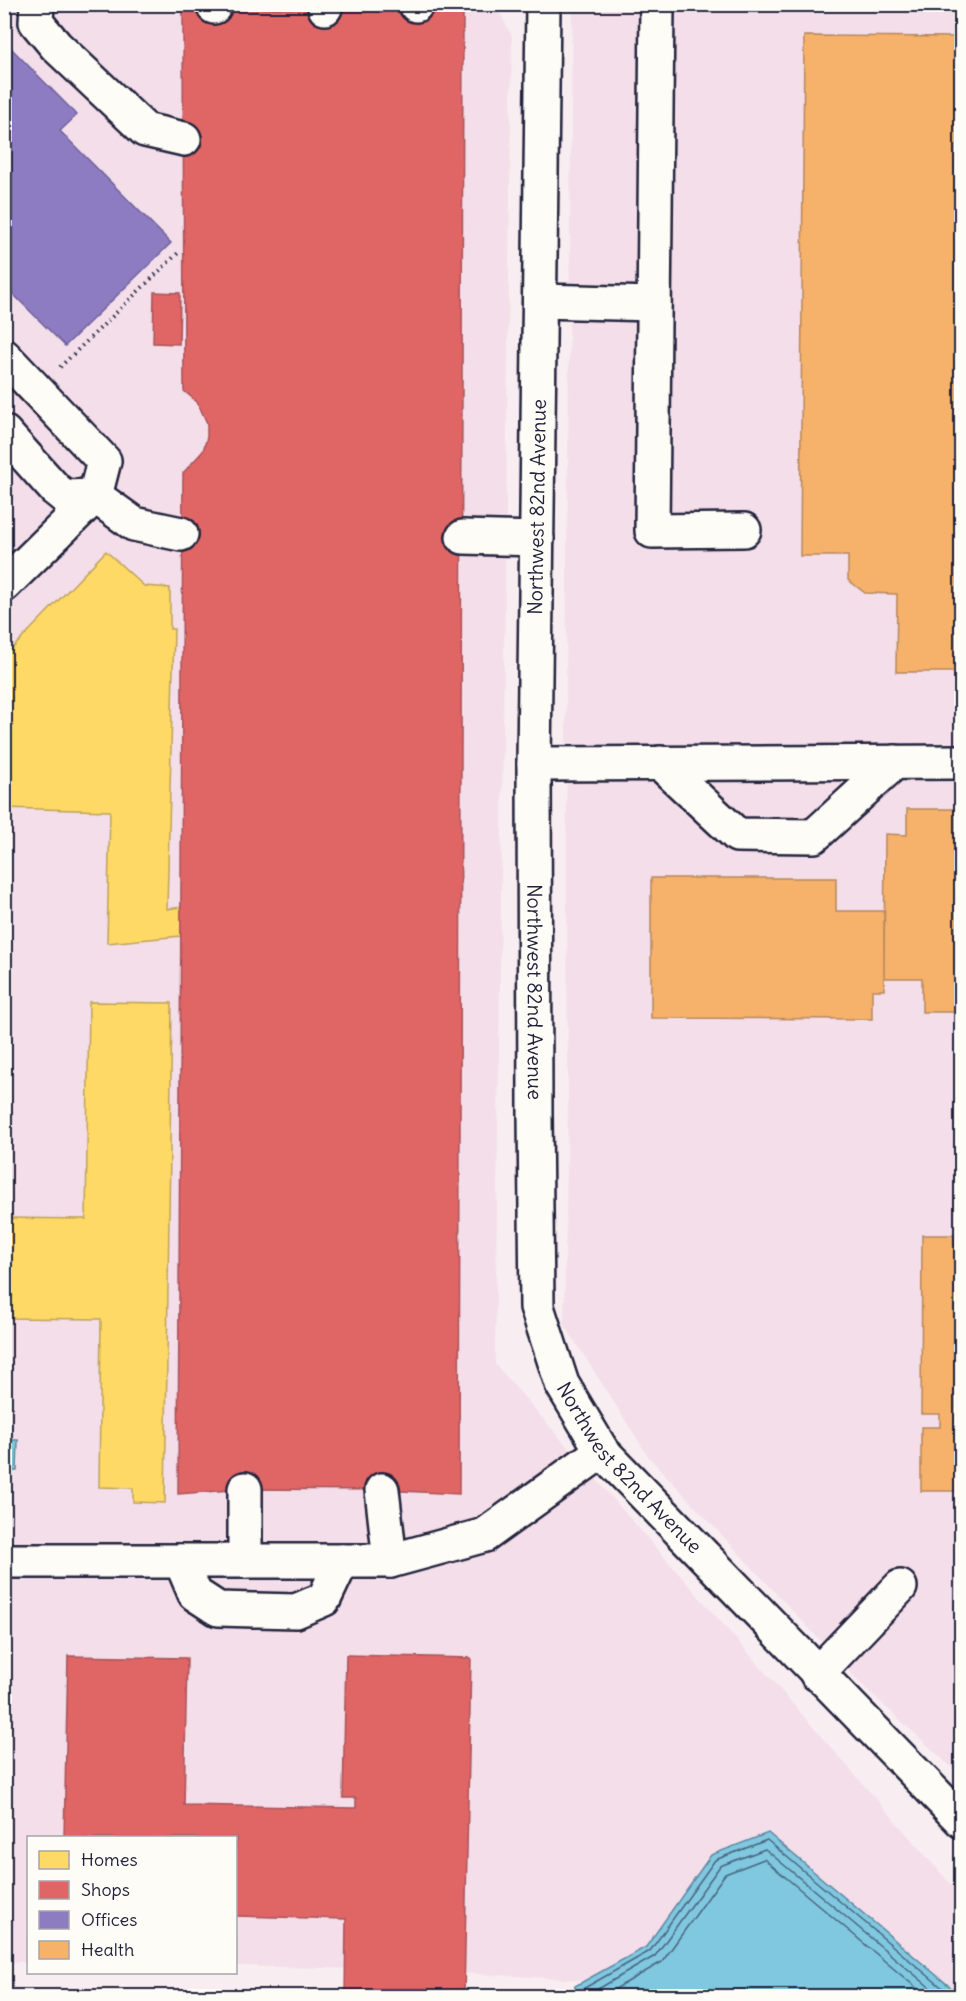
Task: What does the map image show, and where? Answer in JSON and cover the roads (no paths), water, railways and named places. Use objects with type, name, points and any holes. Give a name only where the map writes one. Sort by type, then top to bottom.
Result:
[{"type":"street","points":[[37,4],[36,22],[56,46],[145,130],[184,139]]},
{"type":"street","name":"Northwest 82nd Avenue","points":[[543,4],[534,764],[537,1307],[562,1384],[602,1450],[962,1821]]},
{"type":"street","points":[[657,4],[651,531],[744,530]]},
{"type":"street","points":[[540,301],[654,304]]},
{"type":"street","points":[[4,356],[104,461],[95,496],[4,585]]},
{"type":"street","points":[[4,432],[55,489],[65,497],[95,496],[134,524],[181,534]]},
{"type":"street","points":[[463,537],[537,539]]},
{"type":"street","points":[[660,763],[737,835],[814,836],[895,762]]},
{"type":"street","points":[[534,764],[962,762]]},
{"type":"street","points":[[4,1561],[390,1561],[485,1535],[602,1450]]},
{"type":"street","points":[[245,1489],[245,1561]]},
{"type":"street","points":[[382,1490],[390,1561]]},
{"type":"street","points":[[181,1561],[195,1594],[218,1609],[296,1611],[324,1599],[342,1561]]},
{"type":"street","points":[[817,1674],[900,1587]]},
{"type":"water","points":[[5,1440],[18,1440],[17,1471],[5,1471]]},
{"type":"water","points":[[768,1833],[961,1996],[572,1996],[575,1986],[646,1947],[711,1855]]}]
